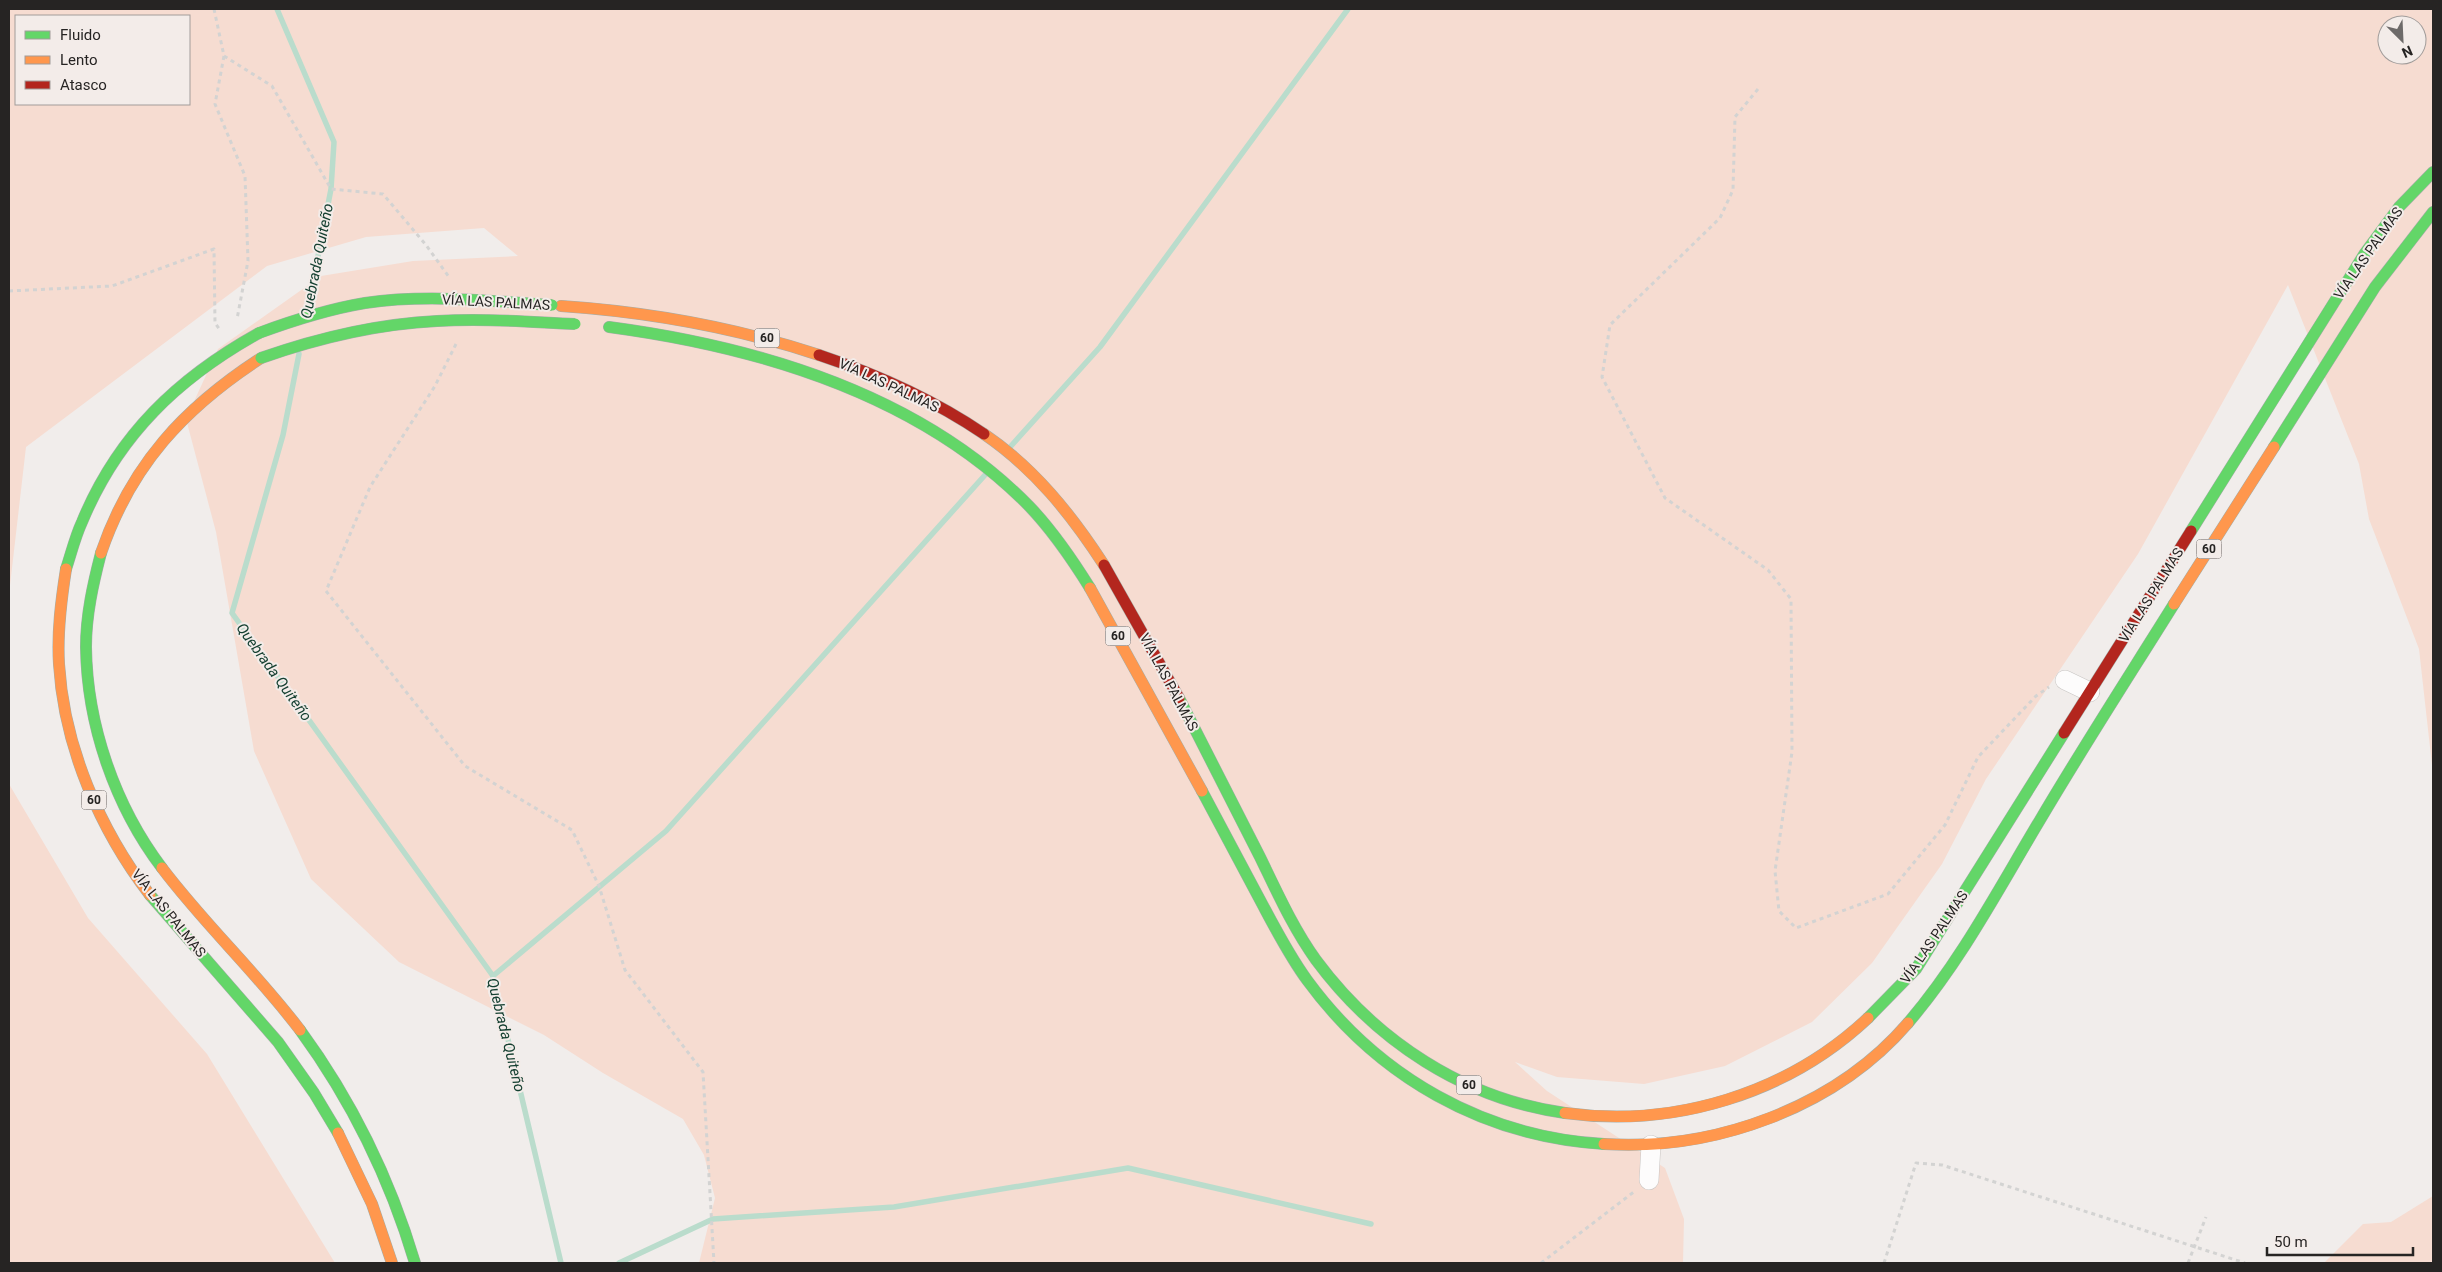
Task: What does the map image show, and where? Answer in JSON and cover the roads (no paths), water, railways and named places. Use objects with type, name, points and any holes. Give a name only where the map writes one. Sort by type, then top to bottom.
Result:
[{"type":"highway","name":"VÍA LAS PALMAS","points":[[392,1263],[376,1216],[350,1156],[305,1078],[260,1021],[144,888],[115,841],[82,770],[65,711],[59,650],[63,588],[72,550],[91,500],[121,448],[160,401],[207,362],[232,347],[259,333],[330,310],[402,300],[438,298],[562,306],[660,314],[757,334],[852,367],[922,398],[995,441],[1020,461],[1064,507],[1108,568],[1161,664],[1297,930],[1334,984],[1356,1008],[1406,1050],[1463,1083],[1525,1105],[1592,1116],[1634,1116],[1692,1110],[1725,1102],[1780,1080],[1817,1060],[1845,1040],[1894,995],[1916,969],[2365,253],[2399,207],[2433,172]]},
{"type":"highway","name":"VÍA LAS PALMAS","points":[[415,1263],[389,1189],[355,1116],[316,1054],[280,1003],[188,902],[152,855],[127,812],[110,776],[93,718],[86,658],[90,597],[96,568],[117,510],[147,458],[171,428],[210,392],[261,358],[323,338],[395,324],[452,320],[584,325],[667,335],[758,356],[802,371],[893,410],[978,460],[1030,506],[1074,560],[1108,616],[1284,945],[1301,974],[1344,1027],[1368,1050],[1402,1076],[1453,1107],[1484,1120],[1516,1131],[1566,1142],[1617,1146],[1651,1145],[1719,1134],[1752,1124],[1815,1097],[1872,1058],[1921,1010],[1960,954],[2049,803],[2375,287],[2412,236],[2433,212]]},
{"type":"street","points":[[2058,683],[2090,692]]},
{"type":"street","points":[[1649,1180],[1651,1145]]},
{"type":"waterway","name":"Quebrada Quiteño","points":[[277,9],[334,142],[331,189],[308,308]]},
{"type":"waterway","points":[[1011,446],[1100,347],[1348,9]]},
{"type":"waterway","name":"Quebrada Quiteño","points":[[299,354],[283,435],[232,613],[493,976],[561,1263]]},
{"type":"waterway","points":[[493,976],[666,831],[985,475]]},
{"type":"waterway","points":[[619,1263],[713,1219],[894,1207],[1128,1168],[1371,1224]]}]
